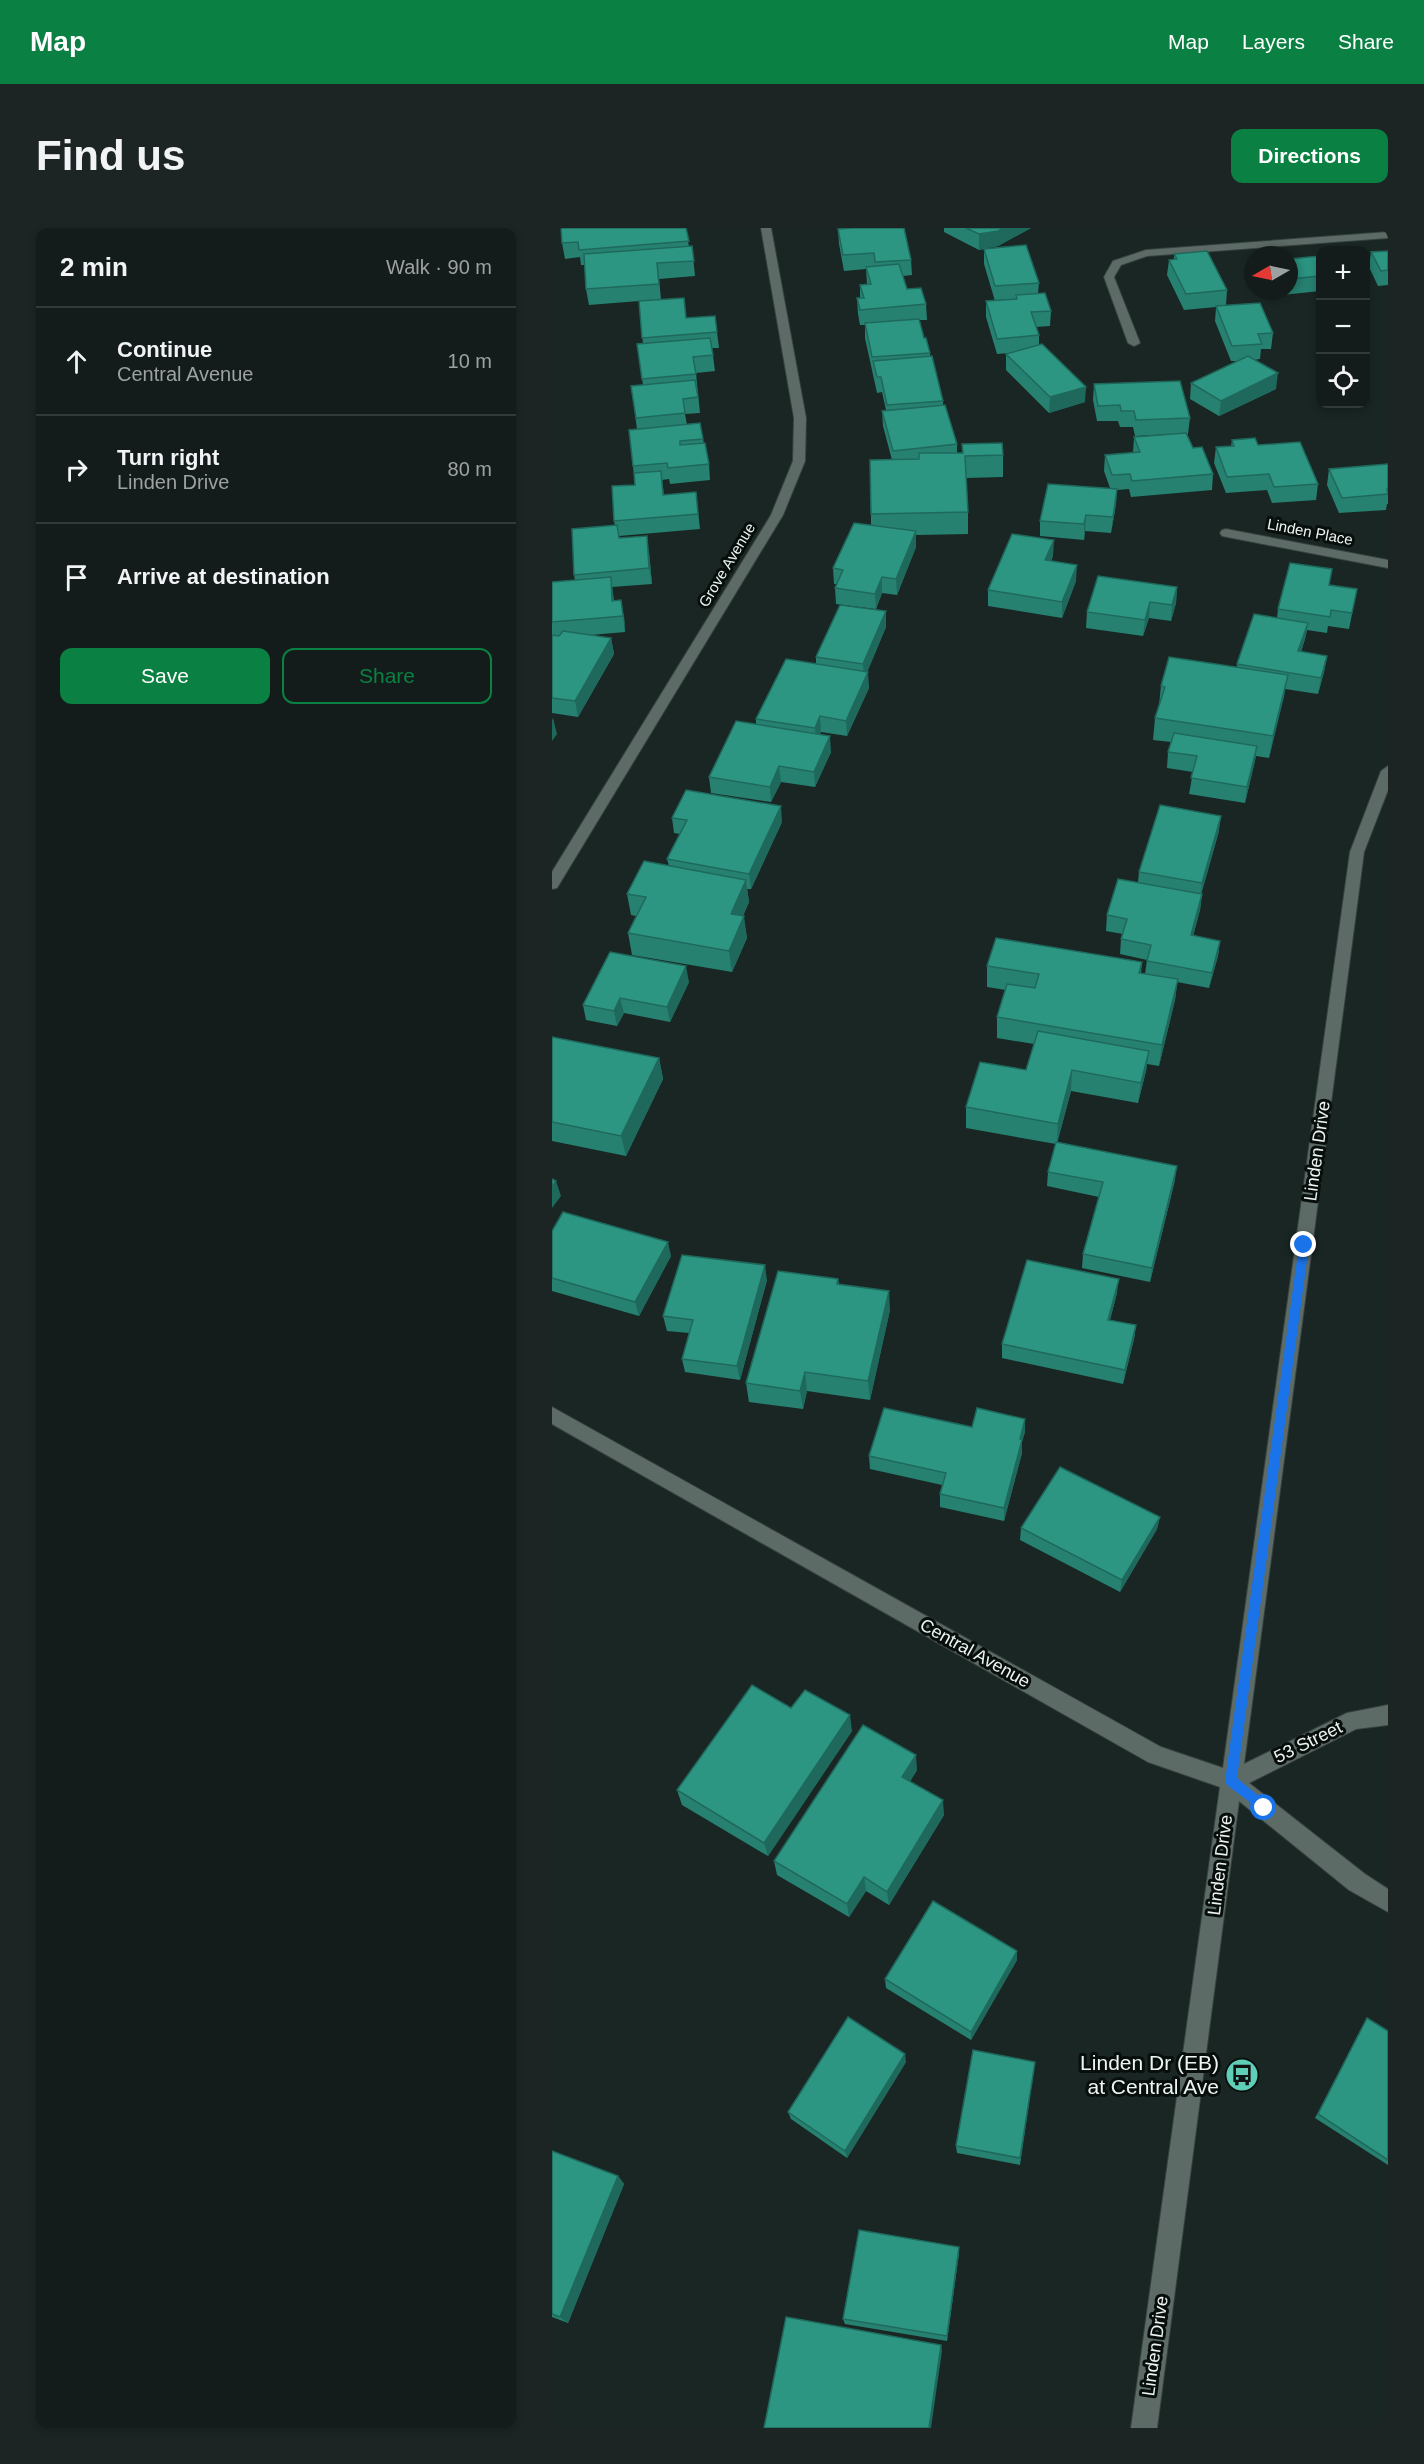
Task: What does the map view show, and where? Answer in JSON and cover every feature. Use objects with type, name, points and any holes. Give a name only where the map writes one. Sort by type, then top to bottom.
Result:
[{"type":"street","name":"Grove Avenue","points":[[552,884],[777,515],[799,461],[801,417],[766,228]]},
{"type":"street","points":[[1134,343],[1109,277],[1117,263],[1146,253],[1388,236]]},
{"type":"street","name":"Linden Place","points":[[1226,533],[1388,564]]},
{"type":"street","name":"Linden Drive","points":[[1144,2428],[1357,852],[1388,771]]},
{"type":"street","name":"Central Avenue","points":[[552,1415],[1155,1755],[1231,1781],[1357,1882],[1388,1900]]},
{"type":"street","name":"53 Street","points":[[1231,1781],[1354,1720],[1388,1715]]},
{"type":"building","points":[[561,228],[686,228],[689,241],[579,250],[578,242],[562,243]]},
{"type":"building","points":[[904,228],[911,260],[875,262],[874,253],[843,255],[838,229]]},
{"type":"building","points":[[966,228],[1003,228],[979,234]]},
{"type":"building","points":[[1026,245],[1039,283],[995,286],[984,249]]},
{"type":"building","points":[[692,246],[694,261],[657,263],[659,284],[586,289],[584,254]]},
{"type":"building","points":[[1207,251],[1227,290],[1186,294],[1169,260],[1177,259],[1174,254]]},
{"type":"building","points":[[1388,251],[1388,270],[1381,271],[1371,252]]},
{"type":"building","points":[[1316,256],[1316,276],[1298,278],[1298,258]]},
{"type":"building","points":[[899,264],[907,289],[921,288],[926,304],[860,310],[857,298],[864,298],[860,285],[871,284],[866,267]]},
{"type":"building","points":[[1045,293],[1051,311],[1031,312],[1039,335],[997,339],[986,301],[1017,299],[1016,295]]},
{"type":"building","points":[[684,298],[686,318],[715,316],[717,332],[642,338],[639,301]]},
{"type":"building","points":[[1260,303],[1273,333],[1258,334],[1262,344],[1232,346],[1216,306]]},
{"type":"building","points":[[919,319],[930,353],[872,357],[865,323]]},
{"type":"building","points":[[710,338],[713,355],[693,357],[696,374],[642,379],[637,344]]},
{"type":"building","points":[[1042,344],[1086,387],[1050,397],[1006,354]]},
{"type":"building","points":[[932,356],[943,401],[887,405],[881,377],[877,377],[873,361]]},
{"type":"building","points":[[1248,356],[1278,373],[1221,401],[1191,383]]},
{"type":"building","points":[[695,380],[698,397],[683,399],[685,413],[636,418],[631,386]]},
{"type":"building","points":[[1180,381],[1190,418],[1136,420],[1134,411],[1121,411],[1120,405],[1098,406],[1094,384]]},
{"type":"building","points":[[945,405],[957,444],[893,451],[882,411]]},
{"type":"building","points":[[700,423],[703,439],[680,441],[680,445],[705,443],[709,464],[668,468],[667,463],[633,466],[629,430]]},
{"type":"building","points":[[1186,433],[1193,448],[1202,447],[1213,474],[1132,481],[1130,474],[1112,475],[1105,455],[1140,452],[1134,437]]},
{"type":"building","points":[[1255,438],[1258,445],[1300,442],[1318,484],[1274,487],[1269,474],[1227,477],[1216,447],[1234,446],[1232,440]]},
{"type":"building","points":[[1002,443],[1003,455],[965,456],[968,512],[871,514],[870,460],[919,459],[919,453],[963,453],[962,444]]},
{"type":"building","points":[[1388,464],[1388,494],[1342,498],[1329,469]]},
{"type":"building","points":[[661,471],[663,495],[696,492],[698,514],[614,521],[612,486],[635,485],[634,473]]},
{"type":"building","points":[[1048,484],[1117,489],[1113,517],[1086,515],[1084,524],[1040,521]]},
{"type":"building","points":[[854,523],[916,531],[896,579],[882,577],[875,594],[835,588],[843,570],[833,568]]},
{"type":"building","points":[[617,525],[619,538],[647,536],[649,568],[574,575],[572,529]]},
{"type":"building","points":[[1012,534],[1054,540],[1045,560],[1077,565],[1062,602],[988,590]]},
{"type":"building","points":[[1290,563],[1332,569],[1329,585],[1357,589],[1352,613],[1331,610],[1330,617],[1278,609]]},
{"type":"building","points":[[1098,576],[1177,587],[1172,605],[1150,602],[1145,620],[1087,612]]},
{"type":"building","points":[[611,577],[612,601],[621,600],[623,616],[552,622],[552,582]]},
{"type":"building","points":[[840,605],[886,611],[863,664],[816,657]]},
{"type":"building","points":[[1254,614],[1308,623],[1298,651],[1327,656],[1321,678],[1237,664]]},
{"type":"building","points":[[563,631],[611,638],[575,701],[552,698],[552,635],[559,636]]},
{"type":"building","points":[[1169,657],[1288,675],[1273,736],[1155,718],[1165,687],[1161,686]]},
{"type":"building","points":[[786,659],[868,672],[846,721],[820,716],[815,728],[756,719]]},
{"type":"building","points":[[736,721],[830,736],[814,772],[779,766],[770,787],[709,777]]},
{"type":"building","points":[[1174,733],[1257,746],[1247,787],[1191,778],[1197,756],[1168,752]]},
{"type":"building","points":[[686,790],[781,806],[749,874],[667,859],[687,820],[672,818]]},
{"type":"building","points":[[1160,805],[1221,816],[1202,883],[1139,872]]},
{"type":"building","points":[[644,861],[746,880],[731,914],[744,916],[729,951],[628,933],[646,897],[627,894]]},
{"type":"building","points":[[1118,879],[1202,894],[1191,935],[1220,941],[1212,973],[1147,961],[1151,945],[1121,939],[1127,919],[1107,915]]},
{"type":"building","points":[[996,938],[1142,962],[1139,973],[1178,979],[1162,1045],[997,1017],[1007,984],[1035,988],[1039,974],[987,966]]},
{"type":"building","points":[[610,952],[686,966],[667,1007],[620,998],[614,1011],[583,1005]]},
{"type":"building","points":[[1038,1031],[1149,1051],[1141,1083],[1072,1070],[1058,1124],[966,1107],[980,1062],[1026,1070]]},
{"type":"building","points":[[552,1037],[659,1058],[621,1136],[552,1122]]},
{"type":"building","points":[[1056,1142],[1177,1166],[1152,1268],[1083,1254],[1103,1182],[1048,1172]]},
{"type":"building","points":[[563,1212],[668,1242],[635,1302],[552,1278],[552,1231]]},
{"type":"building","points":[[682,1255],[765,1265],[737,1366],[682,1359],[693,1320],[663,1316]]},
{"type":"building","points":[[1027,1260],[1119,1279],[1108,1320],[1136,1325],[1125,1370],[1002,1344]]},
{"type":"building","points":[[778,1271],[838,1279],[837,1284],[889,1291],[868,1381],[805,1372],[800,1391],[746,1383]]},
{"type":"building","points":[[884,1408],[972,1427],[977,1408],[1025,1419],[1020,1439],[1022,1440],[1004,1508],[940,1494],[946,1473],[869,1456]]},
{"type":"building","points":[[1060,1467],[1160,1517],[1122,1580],[1021,1528]]},
{"type":"building","points":[[752,1685],[791,1708],[805,1690],[850,1715],[764,1843],[677,1790]]},
{"type":"building","points":[[863,1725],[916,1755],[902,1777],[943,1800],[887,1892],[864,1877],[847,1904],[774,1861]]},
{"type":"building","points":[[933,1901],[1017,1951],[971,2032],[885,1979]]},
{"type":"building","points":[[848,2017],[905,2054],[845,2151],[788,2112]]},
{"type":"building","points":[[1367,2018],[1388,2031],[1388,2160],[1318,2114]]},
{"type":"building","points":[[973,2050],[1035,2062],[1020,2158],[956,2146]]},
{"type":"building","points":[[552,2151],[618,2176],[560,2317],[552,2314]]},
{"type":"building","points":[[859,2230],[959,2247],[947,2336],[843,2319]]},
{"type":"building","points":[[786,2317],[941,2345],[929,2428],[764,2428]]},
{"type":"place","name":"Linden Dr (EB) at Central Ave","points":[[1242,2075]]},
{"type":"route","points":[[1264,1808],[1231,1781],[1304,1245]]}]
